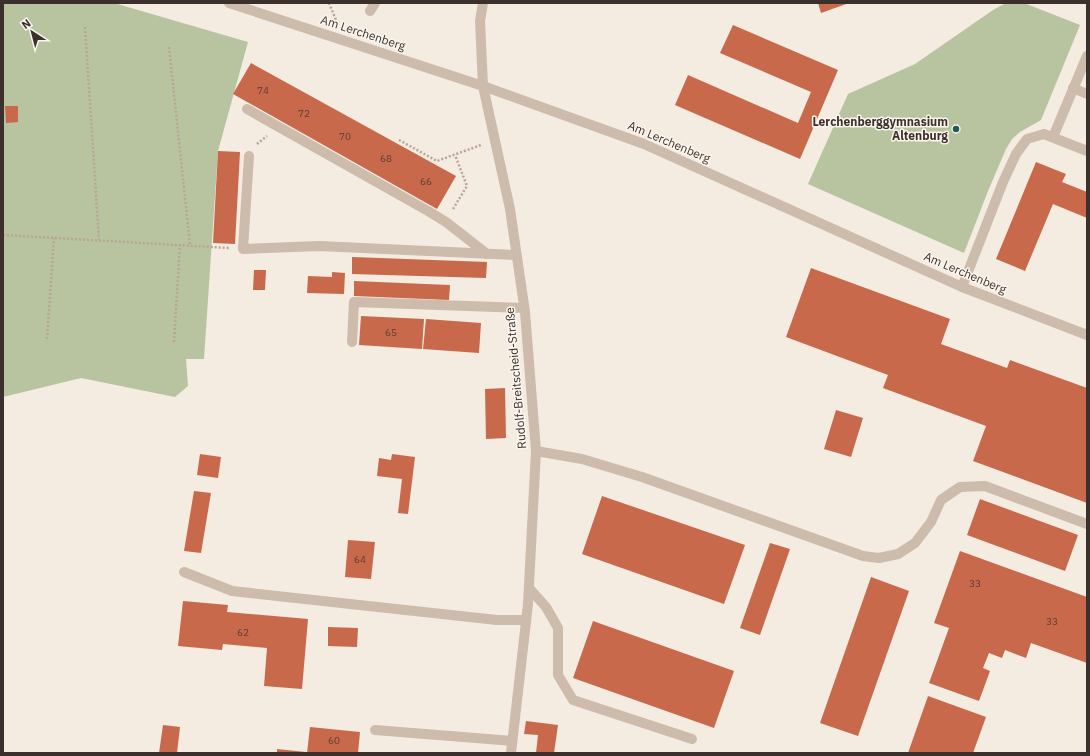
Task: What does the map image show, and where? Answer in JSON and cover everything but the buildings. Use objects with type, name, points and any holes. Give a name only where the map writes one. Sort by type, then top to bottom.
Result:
[{"type":"street","name":"Am Lerchenberg","points":[[229,3],[483,86],[644,144],[962,287],[1087,335]]},
{"type":"street","name":"Rudolf-Breitscheid-Straße","points":[[483,3],[480,21],[483,86],[510,209],[524,308],[536,450],[529,588],[510,753]]},
{"type":"street","points":[[1053,137],[1087,56]]},
{"type":"street","points":[[1074,88],[1087,94]]},
{"type":"street","points":[[247,109],[446,222],[487,254]]},
{"type":"street","points":[[962,287],[1003,182],[1016,154],[1027,139],[1044,134],[1087,151]]},
{"type":"street","points":[[249,156],[243,249],[320,246],[516,255]]},
{"type":"street","points":[[352,342],[354,302],[524,308]]},
{"type":"street","points":[[536,450],[582,459],[642,477],[863,556],[879,558],[898,554],[915,543],[930,522],[941,500],[960,487],[985,486],[1087,524]]},
{"type":"street","points":[[184,572],[232,591],[497,620],[526,620]]},
{"type":"street","points":[[529,588],[546,607],[558,628],[558,675],[572,700],[692,739]]},
{"type":"street","points":[[375,730],[512,741]]},
{"type":"path","points":[[85,27],[98,240]]},
{"type":"path","points":[[169,48],[190,245]]},
{"type":"path","points":[[249,156],[254,145],[269,135],[284,130]]},
{"type":"path","points":[[399,140],[437,161],[495,140]]},
{"type":"path","points":[[446,222],[466,186],[455,155]]},
{"type":"path","points":[[3,235],[243,249]]},
{"type":"path","points":[[47,339],[54,238]]},
{"type":"path","points":[[174,342],[180,245]]},
{"type":"green space","points":[[3,3],[114,3],[248,42],[218,151],[204,359],[186,359],[188,386],[175,397],[81,378],[3,397]]},
{"type":"green space","points":[[1006,3],[1024,3],[1080,25],[1041,120],[1020,132],[1012,139],[1006,149],[964,253],[808,184],[848,94],[915,64],[993,10]]},
{"type":"place","name":"Lerchenberggymnasium Altenburg","points":[[956,129]]}]
